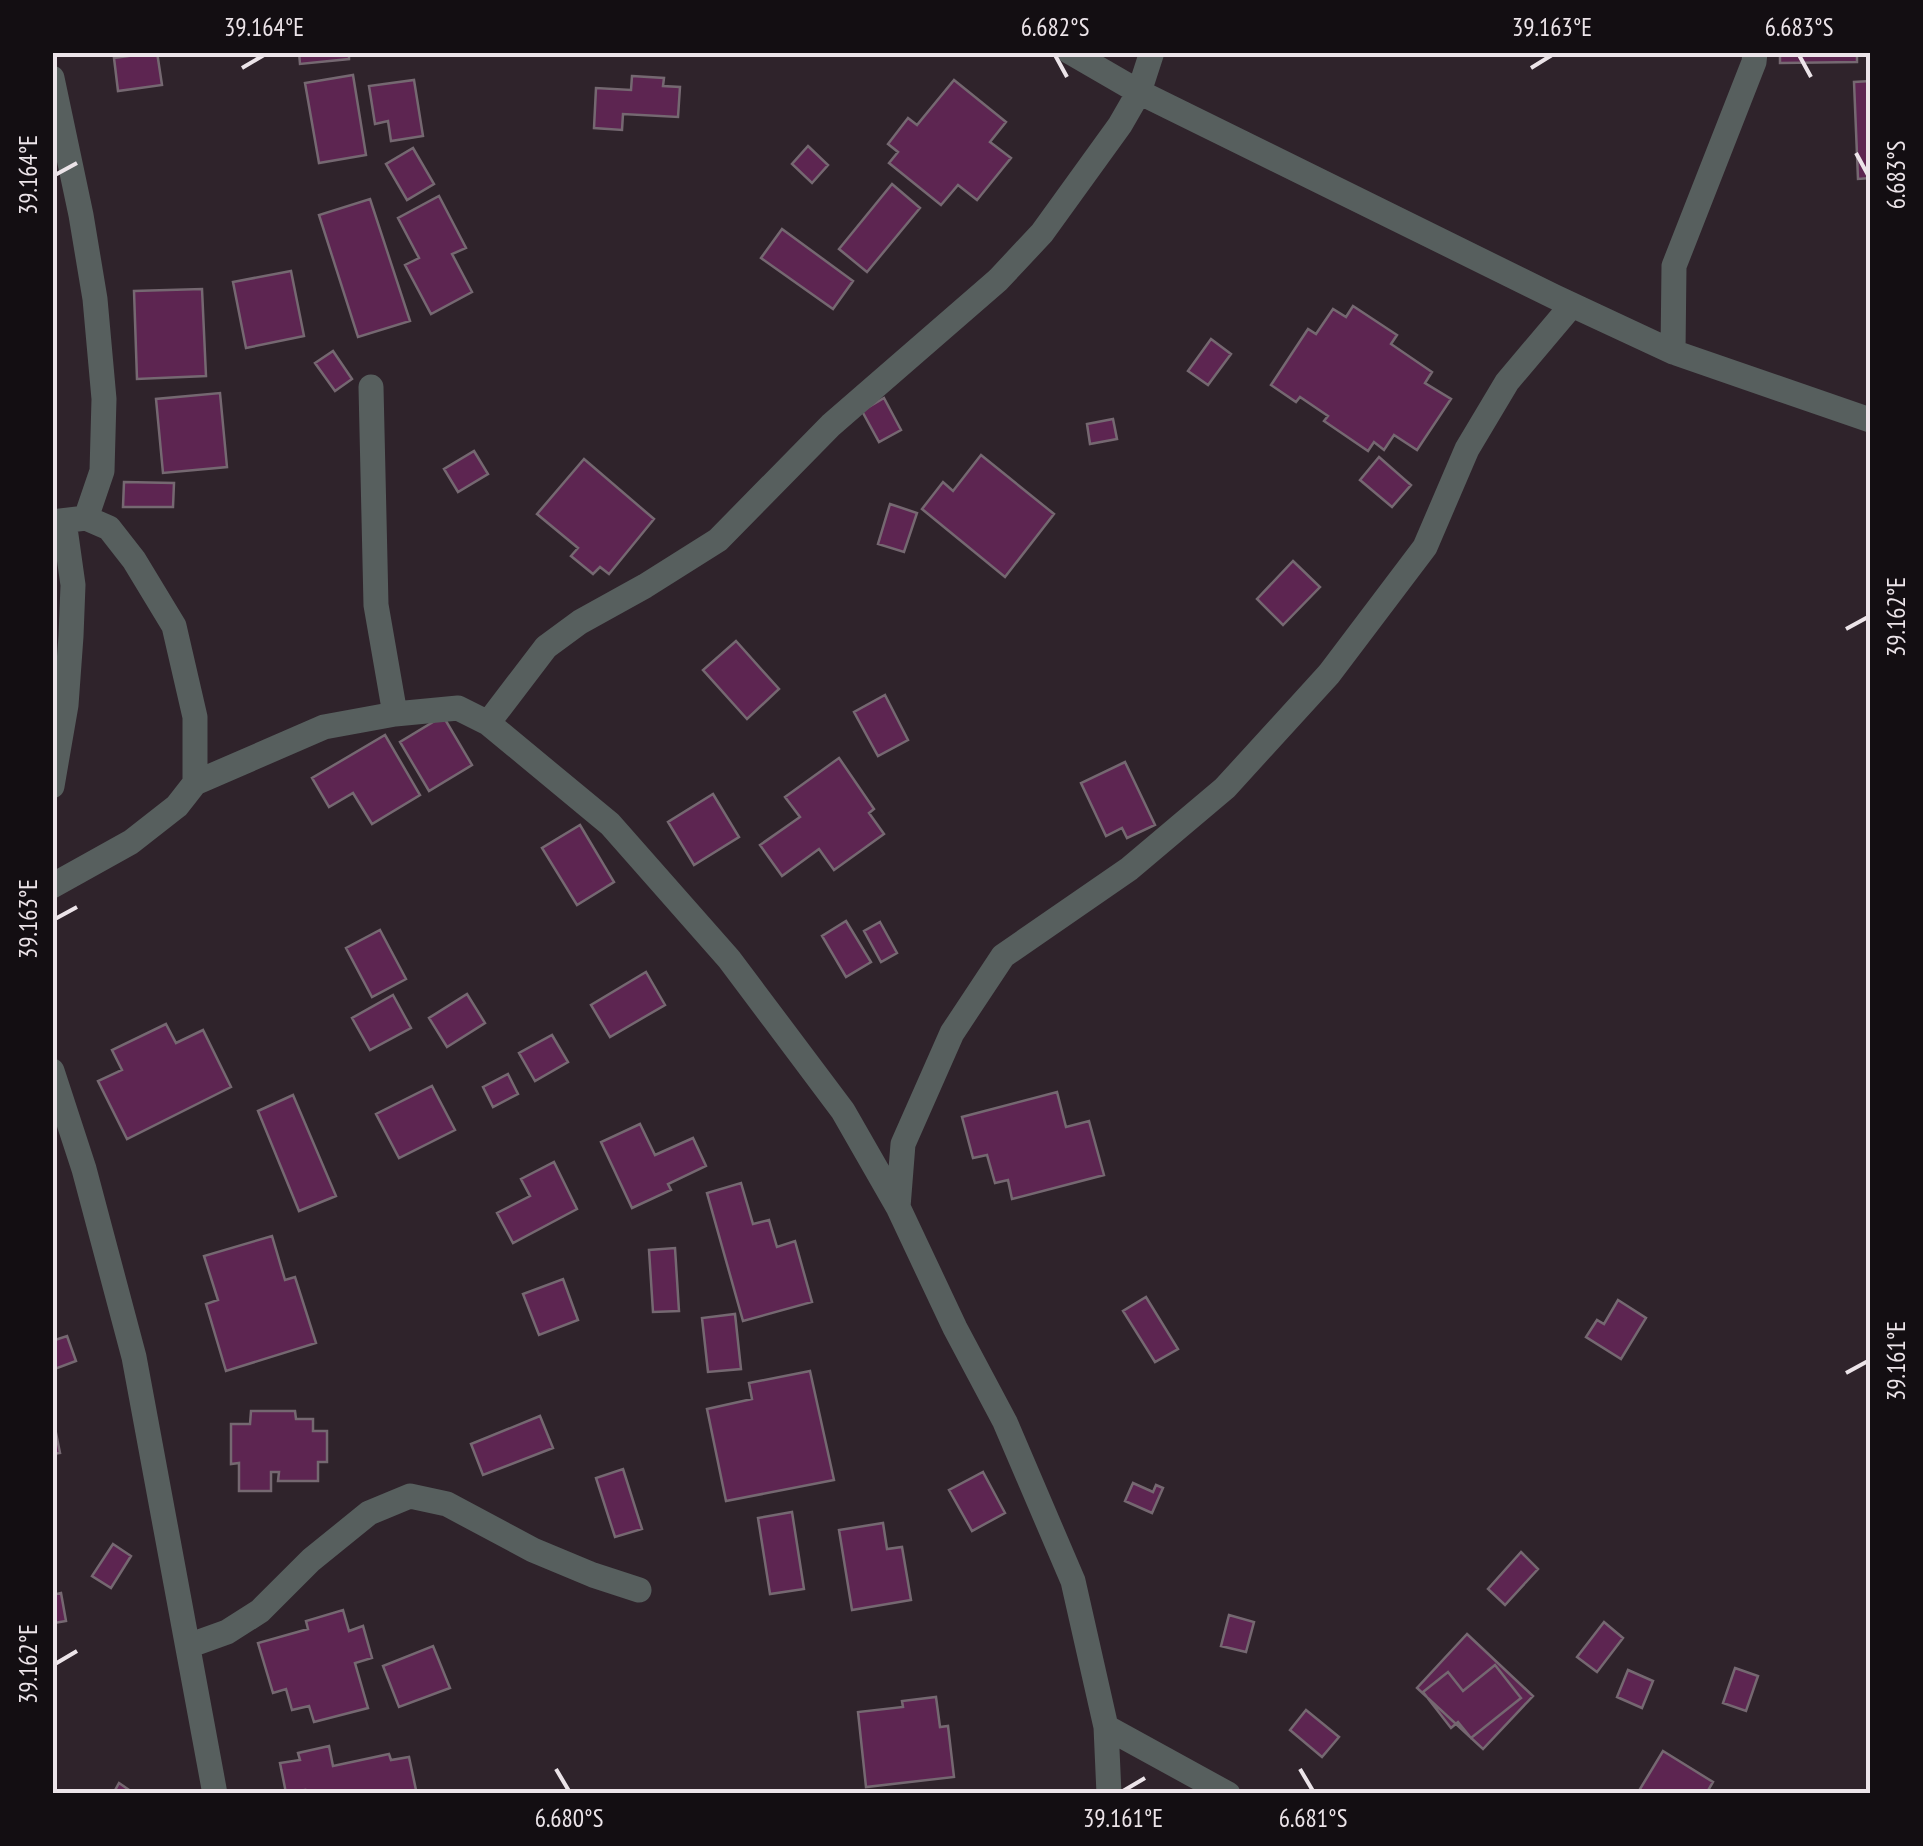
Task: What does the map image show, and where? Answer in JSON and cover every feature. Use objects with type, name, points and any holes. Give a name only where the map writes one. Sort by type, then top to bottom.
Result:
[{"type":"street","points":[[1070,52],[1139,92],[1673,352],[1870,420]]},
{"type":"street","points":[[488,723],[546,647],[580,622],[718,540],[830,425],[998,280],[1042,234],[1120,125],[1139,92],[1152,52]]},
{"type":"street","points":[[1673,352],[1674,266],[1756,52]]},
{"type":"street","points":[[52,78],[96,299],[104,399],[102,471],[67,520],[73,585],[72,636],[66,704],[52,786]]},
{"type":"street","points":[[898,1207],[902,1144],[952,1033],[1003,956],[1129,870],[1225,788],[1330,674],[1425,547],[1467,449],[1507,382],[1572,304]]},
{"type":"street","points":[[371,387],[376,605],[394,714]]},
{"type":"street","points":[[67,520],[109,528],[134,560],[174,626],[195,717],[196,782]]},
{"type":"street","points":[[52,886],[130,842],[178,806],[196,782],[324,728],[394,714],[458,708],[488,723],[610,824],[730,959],[844,1111],[898,1207],[954,1328],[1005,1422],[1073,1581],[1106,1727],[1109,1794]]},
{"type":"street","points":[[52,1072],[84,1169],[134,1357],[215,1794]]},
{"type":"street","points":[[188,1646],[227,1632],[260,1611],[311,1560],[370,1513],[410,1496],[446,1504],[533,1550],[593,1576],[640,1590]]},
{"type":"street","points":[[1106,1727],[1228,1794]]},
{"type":"building","points":[[157,52],[162,85],[118,91],[114,58]]},
{"type":"building","points":[[299,52],[349,52],[349,59],[300,64]]},
{"type":"building","points":[[1780,52],[1857,52],[1857,62],[1780,63]]},
{"type":"building","points":[[353,75],[366,155],[319,163],[305,83]]},
{"type":"building","points":[[632,76],[664,78],[663,86],[680,87],[678,117],[623,114],[622,130],[594,128],[596,88],[631,90]]},
{"type":"building","points":[[414,80],[423,136],[391,141],[388,121],[375,124],[369,86]]},
{"type":"building","points":[[954,80],[1006,122],[990,142],[1011,158],[977,200],[958,185],[941,205],[889,163],[898,152],[888,144],[908,118],[917,125]]},
{"type":"building","points":[[1870,81],[1870,178],[1858,179],[1854,82]]},
{"type":"building","points":[[808,146],[828,165],[812,183],[792,164]]},
{"type":"building","points":[[413,148],[434,184],[407,200],[386,164]]},
{"type":"building","points":[[892,184],[920,208],[867,272],[839,249]]},
{"type":"building","points":[[439,196],[466,248],[452,254],[472,292],[431,314],[405,265],[419,258],[398,218]]},
{"type":"building","points":[[370,199],[410,321],[358,337],[319,215]]},
{"type":"building","points":[[782,229],[853,281],[833,309],[761,258]]},
{"type":"building","points":[[291,271],[304,336],[246,348],[233,282]]},
{"type":"building","points":[[202,289],[206,376],[137,379],[134,291]]},
{"type":"building","points":[[1353,306],[1397,335],[1391,344],[1432,372],[1425,383],[1451,399],[1417,450],[1394,435],[1384,450],[1374,442],[1368,451],[1324,421],[1328,416],[1300,397],[1296,402],[1271,385],[1308,329],[1316,334],[1333,309],[1346,317]]},
{"type":"building","points":[[1211,339],[1231,354],[1208,385],[1188,371]]},
{"type":"building","points":[[333,351],[352,379],[335,391],[315,363]]},
{"type":"building","points":[[220,393],[227,467],[163,473],[156,399]]},
{"type":"building","points":[[884,398],[901,430],[879,442],[862,411]]},
{"type":"building","points":[[1113,419],[1117,439],[1090,444],[1087,424]]},
{"type":"building","points":[[474,451],[488,474],[458,492],[444,469]]},
{"type":"building","points":[[981,455],[1054,514],[1005,577],[922,509],[943,482],[953,491]]},
{"type":"building","points":[[1379,457],[1411,485],[1392,507],[1360,480]]},
{"type":"building","points":[[584,459],[654,519],[609,574],[600,567],[593,574],[571,556],[578,548],[537,514]]},
{"type":"building","points":[[124,482],[174,483],[173,507],[123,507]]},
{"type":"building","points":[[890,504],[917,513],[904,552],[878,544]]},
{"type":"building","points":[[1293,561],[1320,587],[1283,625],[1257,599]]},
{"type":"building","points":[[736,641],[779,689],[747,719],[703,670]]},
{"type":"building","points":[[885,695],[908,740],[878,756],[854,712]]},
{"type":"building","points":[[443,716],[472,765],[429,791],[400,742]]},
{"type":"building","points":[[385,735],[420,795],[372,824],[353,793],[329,807],[312,778]]},
{"type":"building","points":[[839,758],[874,809],[869,813],[884,834],[834,870],[819,849],[782,876],[760,845],[800,817],[785,797]]},
{"type":"building","points":[[1125,762],[1155,825],[1127,838],[1122,828],[1106,836],[1081,783]]},
{"type":"building","points":[[713,794],[739,837],[694,865],[668,822]]},
{"type":"building","points":[[580,825],[614,882],[577,905],[542,848]]},
{"type":"building","points":[[846,921],[871,962],[846,977],[822,936]]},
{"type":"building","points":[[880,922],[897,953],[881,962],[864,931]]},
{"type":"building","points":[[380,930],[406,979],[372,997],[346,948]]},
{"type":"building","points":[[646,972],[665,1005],[610,1037],[591,1005]]},
{"type":"building","points":[[467,994],[485,1023],[447,1047],[429,1018]]},
{"type":"building","points":[[393,995],[411,1028],[370,1050],[352,1018]]},
{"type":"building","points":[[166,1024],[176,1043],[203,1030],[231,1087],[127,1139],[98,1081],[122,1070],[112,1050]]},
{"type":"building","points":[[552,1035],[568,1062],[535,1081],[519,1053]]},
{"type":"building","points":[[508,1074],[518,1094],[493,1107],[483,1087]]},
{"type":"building","points":[[432,1086],[455,1130],[399,1158],[376,1114]]},
{"type":"building","points":[[1057,1092],[1066,1127],[1089,1121],[1104,1175],[1012,1199],[1008,1180],[995,1183],[987,1155],[973,1158],[962,1117]]},
{"type":"building","points":[[293,1095],[336,1196],[299,1211],[258,1111]]},
{"type":"building","points":[[640,1124],[655,1155],[693,1138],[706,1166],[668,1184],[671,1190],[632,1208],[601,1142]]},
{"type":"building","points":[[554,1162],[577,1209],[513,1243],[497,1213],[530,1196],[521,1179]]},
{"type":"building","points":[[741,1183],[753,1224],[769,1220],[777,1247],[795,1241],[812,1302],[743,1321],[707,1193]]},
{"type":"building","points":[[272,1236],[285,1280],[295,1277],[316,1343],[226,1371],[206,1304],[218,1300],[204,1256]]},
{"type":"building","points":[[675,1248],[679,1311],[653,1312],[649,1250]]},
{"type":"building","points":[[563,1279],[578,1320],[539,1335],[523,1294]]},
{"type":"building","points":[[1146,1297],[1178,1349],[1155,1362],[1123,1311]]},
{"type":"building","points":[[1618,1300],[1646,1318],[1621,1359],[1586,1337],[1597,1320],[1604,1324]]},
{"type":"building","points":[[735,1314],[741,1369],[708,1372],[702,1318]]},
{"type":"building","points":[[67,1336],[76,1361],[52,1370],[52,1341]]},
{"type":"building","points":[[810,1371],[834,1480],[726,1501],[707,1409],[752,1399],[749,1383]]},
{"type":"building","points":[[251,1411],[295,1411],[296,1419],[313,1419],[313,1431],[327,1431],[327,1462],[318,1462],[318,1481],[278,1481],[279,1472],[271,1472],[271,1491],[239,1491],[239,1463],[231,1464],[231,1424],[250,1424]]},
{"type":"building","points":[[540,1416],[553,1448],[483,1475],[471,1444]]},
{"type":"building","points":[[55,1428],[60,1453],[52,1454]]},
{"type":"building","points":[[623,1469],[642,1529],[615,1537],[596,1478]]},
{"type":"building","points":[[983,1472],[1005,1513],[972,1531],[949,1490]]},
{"type":"building","points":[[1133,1483],[1153,1492],[1156,1485],[1163,1488],[1152,1513],[1125,1501]]},
{"type":"building","points":[[792,1512],[804,1589],[770,1594],[758,1518]]},
{"type":"building","points":[[883,1523],[887,1549],[902,1547],[911,1600],[852,1610],[839,1530]]},
{"type":"building","points":[[113,1544],[131,1556],[111,1588],[92,1576]]},
{"type":"building","points":[[1521,1552],[1538,1569],[1505,1605],[1488,1589]]},
{"type":"building","points":[[61,1593],[66,1621],[54,1623],[52,1635],[52,1595]]},
{"type":"building","points":[[343,1610],[349,1631],[363,1626],[372,1658],[355,1663],[368,1708],[314,1722],[309,1706],[292,1710],[286,1689],[273,1693],[258,1643],[308,1629],[306,1621]]},
{"type":"building","points":[[1229,1615],[1254,1622],[1246,1652],[1221,1646]]},
{"type":"building","points":[[1604,1622],[1623,1638],[1597,1672],[1577,1657]]},
{"type":"building","points":[[1467,1634],[1533,1696],[1483,1749],[1417,1688]]},
{"type":"building","points":[[433,1646],[450,1688],[399,1707],[383,1666]]},
{"type":"building","points":[[1495,1665],[1521,1698],[1471,1738],[1458,1722],[1451,1728],[1423,1692],[1448,1672],[1463,1691]]},
{"type":"building","points":[[1735,1668],[1758,1676],[1746,1711],[1723,1703]]},
{"type":"building","points":[[1628,1670],[1653,1681],[1642,1708],[1617,1697]]},
{"type":"building","points":[[936,1697],[940,1727],[948,1726],[954,1777],[866,1787],[858,1712],[903,1707],[902,1701]]},
{"type":"building","points":[[1306,1710],[1339,1737],[1322,1757],[1290,1730]]},
{"type":"building","points":[[329,1746],[333,1766],[389,1754],[391,1760],[409,1757],[416,1790],[396,1794],[305,1794],[305,1790],[286,1793],[280,1763],[300,1760],[298,1753]]},
{"type":"building","points":[[1663,1751],[1713,1782],[1706,1794],[1637,1794]]},
{"type":"building","points":[[119,1783],[135,1794],[113,1794]]}]
